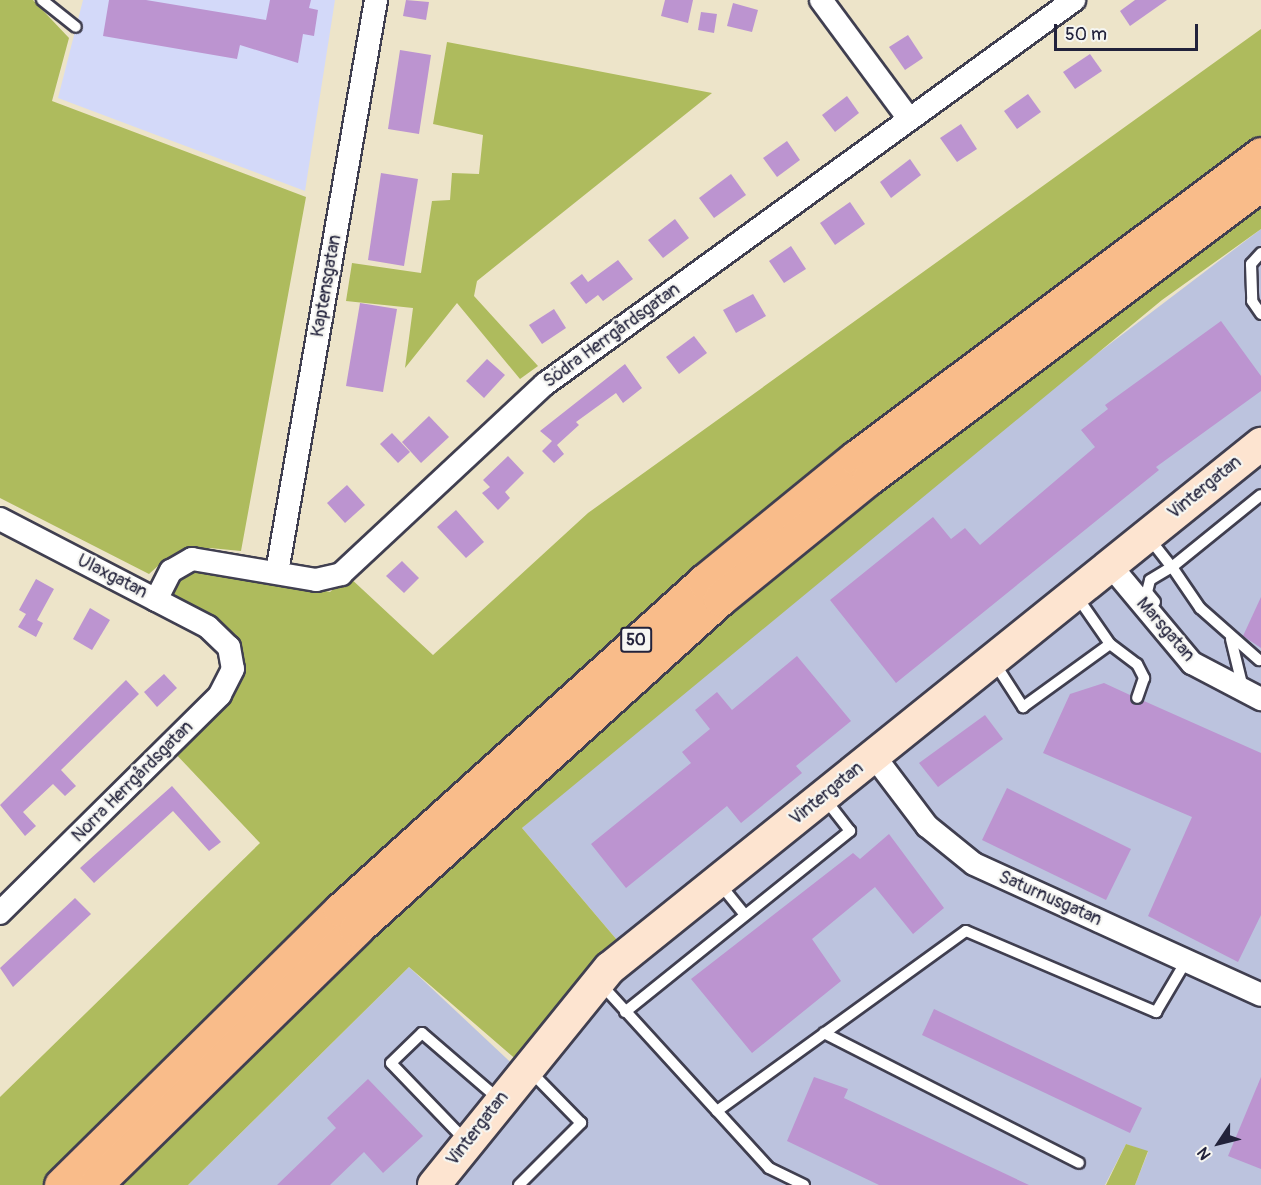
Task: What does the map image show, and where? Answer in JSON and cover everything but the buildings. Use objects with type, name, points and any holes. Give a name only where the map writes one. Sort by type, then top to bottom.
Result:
[{"type":"highway","name":"50","points":[[61,1185],[340,910],[704,581],[855,458],[1261,154]]},
{"type":"highway","name":"50","points":[[95,1185],[356,929],[720,598],[869,478],[1261,184]]},
{"type":"street","name":"Kaptensgatan","points":[[277,572],[376,0]]},
{"type":"street","points":[[821,0],[909,119]]},
{"type":"street","name":"Södra Herrgårdsgatan","points":[[156,600],[171,571],[192,559],[316,580],[341,574],[545,384],[1074,0]]},
{"type":"street","name":"Vintergatan","points":[[434,1185],[597,981],[992,659],[1261,444]]},
{"type":"street","name":"Ulaxgatan","points":[[0,519],[156,600],[223,638]]},
{"type":"street","name":"Marsgatan","points":[[1110,564],[1192,663],[1261,699]]},
{"type":"street","name":"Norra Herrgårdsgatan","points":[[0,913],[226,689],[233,669],[223,638]]},
{"type":"street","name":"Saturnusgatan","points":[[874,756],[927,826],[974,864],[1261,995]]},
{"type":"lane","points":[[42,0],[76,27]]},
{"type":"lane","points":[[1261,253],[1251,264],[1252,301],[1261,314]]},
{"type":"lane","points":[[1261,495],[1173,567],[1150,580],[1147,592],[1185,642],[1241,680],[1261,688]]},
{"type":"lane","points":[[1146,536],[1173,567],[1200,608],[1231,639],[1259,660]]},
{"type":"lane","points":[[1075,593],[1110,644],[1137,664],[1144,678],[1137,698]]},
{"type":"lane","points":[[1231,639],[1241,680]]},
{"type":"lane","points":[[992,659],[1023,707],[1110,644]]},
{"type":"lane","points":[[624,1012],[850,831],[823,796]]},
{"type":"lane","points":[[718,882],[745,915]]},
{"type":"lane","points":[[717,1111],[966,931],[1156,1012],[1186,961]]},
{"type":"lane","points":[[597,981],[769,1168],[804,1185]]},
{"type":"lane","points":[[468,1143],[391,1063],[422,1033],[501,1100]]},
{"type":"lane","points":[[824,1033],[1079,1163]]},
{"type":"lane","points":[[519,1185],[581,1123],[526,1068]]},
{"type":"shaded area","points":[[83,0],[335,0],[305,191],[58,98]]},
{"type":"shaded area","points":[[1261,229],[1261,1185],[1135,1185],[1148,1152],[1126,1144],[1105,1185],[188,1185],[409,967],[522,1073],[628,953],[522,828],[856,537]]},
{"type":"green space","points":[[0,0],[33,0],[69,38],[52,101],[306,197],[241,551],[210,548],[159,565],[149,574],[0,498]]},
{"type":"green space","points":[[1261,29],[1261,229],[1162,300],[522,828],[628,953],[526,1068],[409,967],[188,1185],[0,1185],[0,1097],[260,843],[172,750],[230,692],[231,649],[147,602],[180,573],[212,565],[330,592],[348,576],[433,655],[588,513]]},
{"type":"green space","points":[[447,42],[712,93],[477,281],[474,296],[538,366],[520,379],[457,303],[405,368],[413,308],[346,301],[352,263],[421,273],[432,201],[450,200],[452,173],[479,174],[483,135],[433,124]]},
{"type":"green space","points":[[1126,1144],[1148,1151],[1135,1185],[1106,1185]]}]
